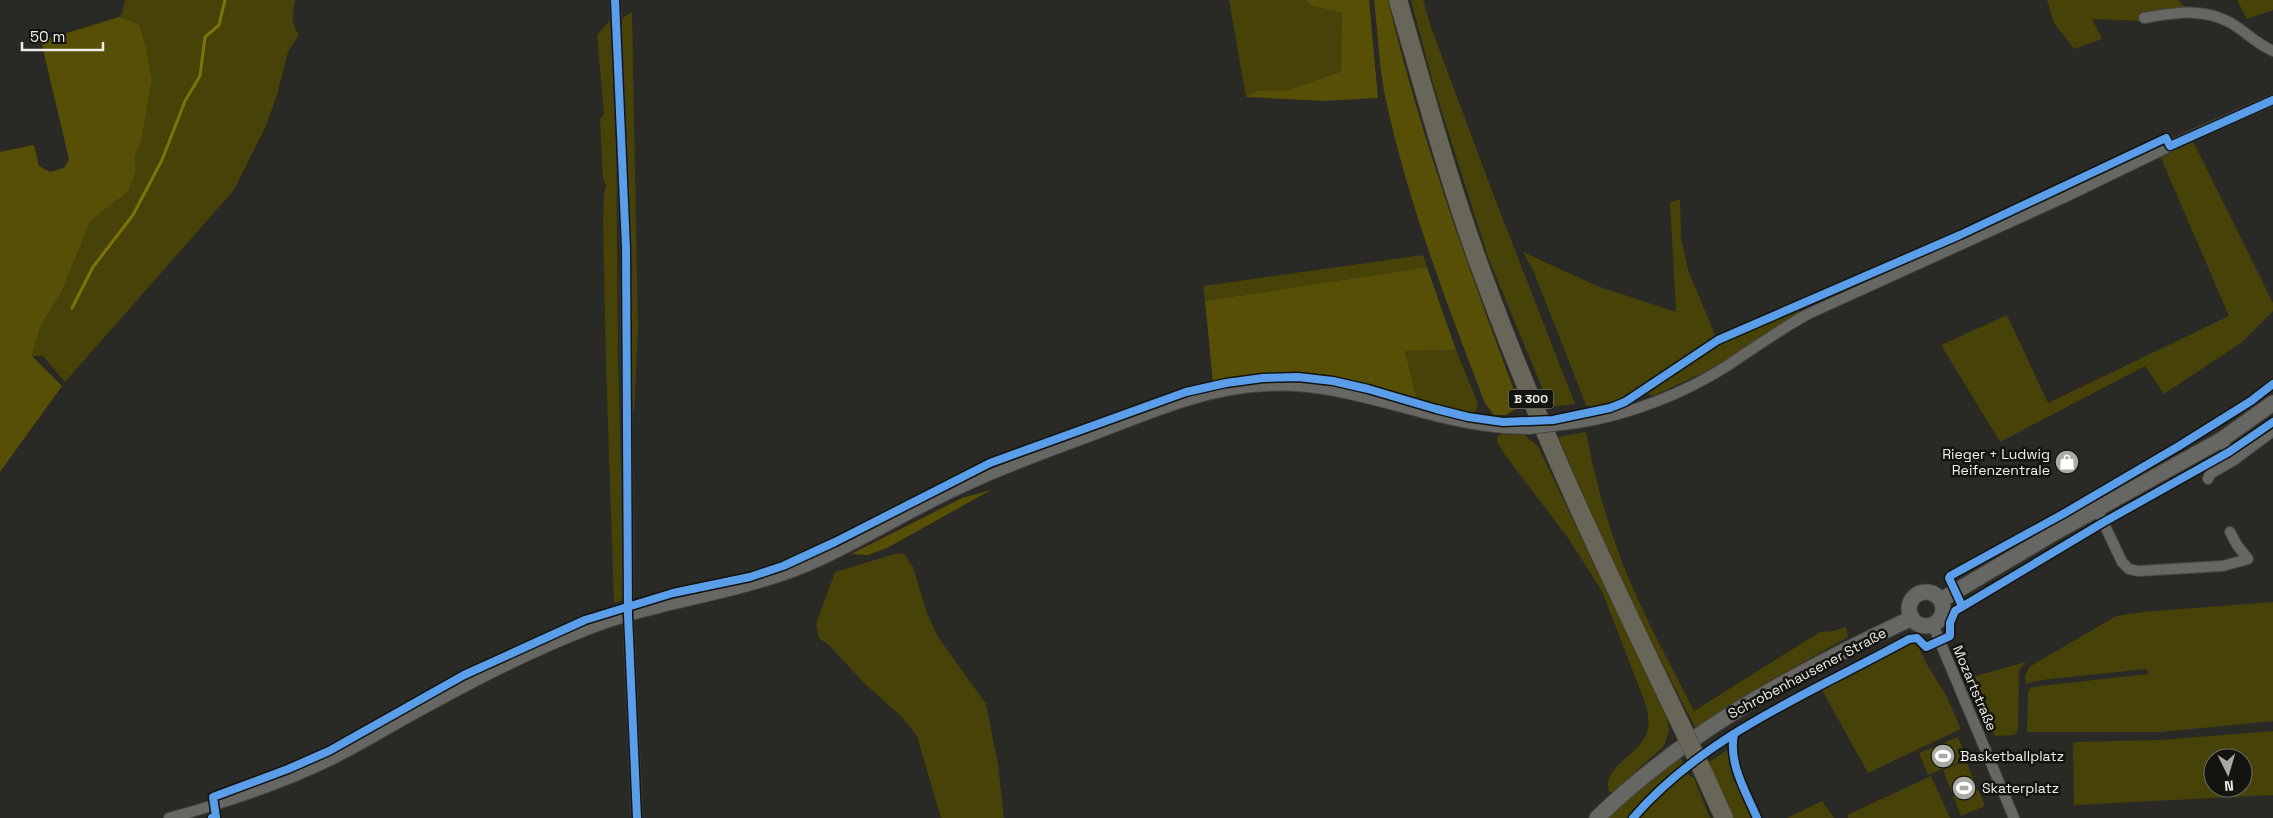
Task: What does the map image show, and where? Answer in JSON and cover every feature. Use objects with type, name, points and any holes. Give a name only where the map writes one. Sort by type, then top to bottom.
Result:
[{"type":"highway","name":"B 300","points":[[1398,0],[1458,205],[1508,343],[1540,421],[1624,608],[1724,818]]},
{"type":"main road","points":[[1941,600],[2097,509],[2221,440],[2273,403]]},
{"type":"main road","points":[[1932,592],[1941,600],[1944,608],[1942,615],[1933,624],[1921,625],[1912,618],[1910,606],[1917,594],[1932,592]]},
{"type":"main road","name":"Schrobenhausener Straße","points":[[1597,818],[1677,749],[1751,702],[1776,687],[1912,618]]},
{"type":"street","points":[[615,0],[626,248],[628,615],[637,818]]},
{"type":"street","points":[[2144,18],[2188,12],[2205,14],[2231,24],[2273,51]]},
{"type":"street","points":[[170,818],[249,794],[300,774],[333,759],[469,684],[560,642],[628,615],[754,585],[788,574],[820,560],[904,516],[994,473],[1180,403],[1228,390],[1297,385],[1332,389],[1472,426],[1529,429],[1577,423],[1616,414],[1678,391],[1726,366],[1776,332],[1808,314],[2063,198],[2191,136],[2273,100]]},
{"type":"street","points":[[2208,479],[2210,474],[2234,460],[2273,432]]},
{"type":"street","points":[[2221,440],[2234,460]]},
{"type":"street","points":[[2097,509],[2122,562],[2129,569],[2138,571],[2223,566],[2248,560],[2237,546],[2230,532]]},
{"type":"street","name":"Mozartstraße","points":[[1933,624],[2014,818]]},
{"type":"shaded area","points":[[125,0],[295,0],[293,22],[299,34],[288,52],[277,95],[265,128],[234,190],[65,382],[43,356],[32,356],[41,325],[61,293],[91,220],[128,192],[136,174],[135,156],[141,142],[152,80],[147,51],[139,24],[119,17]]},
{"type":"shaded area","points":[[1229,0],[1305,0],[1312,6],[1342,13],[1342,73],[1285,91],[1258,91],[1246,97]]},
{"type":"shaded area","points":[[1305,0],[1369,0],[1378,98],[1324,101],[1246,97],[1258,91],[1285,91],[1341,72],[1342,13],[1312,6]]},
{"type":"shaded area","points":[[1374,0],[1388,0],[1431,154],[1483,306],[1520,406],[1506,415],[1494,415],[1485,403],[1443,292],[1417,216],[1386,101],[1380,64]]},
{"type":"shaded area","points":[[1411,0],[1423,0],[1431,27],[1492,191],[1575,404],[1550,407],[1488,257],[1434,87]]},
{"type":"shaded area","points":[[2047,0],[2178,0],[2187,9],[2141,15],[2140,21],[2092,19],[2102,39],[2074,49],[2054,23]]},
{"type":"shaded area","points":[[2237,0],[2273,0],[2273,10],[2247,19]]},
{"type":"shaded area","points":[[632,12],[638,329],[634,415],[631,386],[631,325],[621,19]]},
{"type":"shaded area","points":[[119,17],[139,24],[147,51],[152,80],[141,142],[135,156],[136,173],[128,192],[91,220],[61,293],[41,325],[32,356],[62,386],[0,472],[0,152],[34,145],[39,166],[50,172],[64,168],[69,159],[41,41]]},
{"type":"shaded area","points":[[610,20],[616,125],[618,354],[624,594],[620,601],[614,603],[603,221],[606,185],[603,178],[600,119],[604,114],[597,35]]},
{"type":"shaded area","points":[[2193,141],[2273,303],[2273,311],[2241,343],[2164,394],[2145,366],[2000,442],[1941,345],[2007,315],[2048,403],[2229,316],[2161,158]]},
{"type":"shaded area","points":[[1680,199],[1681,237],[1688,270],[1716,337],[1623,399],[1600,407],[1586,405],[1533,270],[1523,252],[1597,286],[1676,312],[1670,203]]},
{"type":"shaded area","points":[[1423,255],[1427,267],[1205,301],[1203,286]]},
{"type":"shaded area","points":[[1427,267],[1456,350],[1405,351],[1417,400],[1358,382],[1328,376],[1266,375],[1213,382],[1205,301]]},
{"type":"shaded area","points":[[1798,309],[1801,313],[1764,334],[1726,362],[1653,396],[1645,393],[1719,343]]},
{"type":"shaded area","points":[[1456,350],[1477,401],[1476,410],[1469,414],[1417,400],[1405,351]]},
{"type":"shaded area","points":[[1586,432],[1601,497],[1614,540],[1630,582],[1694,711],[1820,632],[1846,627],[1848,637],[1773,679],[1696,729],[1632,605],[1558,437]]},
{"type":"shaded area","points":[[1502,434],[1524,435],[1538,446],[1667,718],[1669,731],[1664,746],[1613,792],[1609,792],[1608,783],[1611,775],[1643,740],[1647,732],[1649,722],[1646,705],[1602,591],[1568,538],[1505,455],[1497,442],[1497,437]]},
{"type":"shaded area","points":[[991,490],[887,548],[868,555],[851,554],[962,498]]},
{"type":"shaded area","points":[[898,553],[904,554],[913,567],[927,613],[938,637],[986,704],[998,764],[1004,818],[941,818],[917,736],[902,717],[863,682],[830,646],[819,638],[816,624],[835,572]]},
{"type":"shaded area","points":[[2273,602],[2273,721],[2161,732],[2027,732],[2028,692],[2031,687],[2148,674],[2147,669],[2041,680],[2026,684],[2025,676],[2029,667],[2116,616],[2142,612]]},
{"type":"shaded area","points":[[1912,642],[1918,646],[1947,697],[1961,729],[1868,773],[1822,690]]},
{"type":"shaded area","points":[[2026,662],[2019,670],[2018,730],[2014,735],[1995,736],[1969,678]]},
{"type":"shaded area","points":[[2273,731],[2273,795],[2253,796],[2253,748],[2203,748],[2203,798],[2213,798],[2074,805],[2073,742],[2160,740]]},
{"type":"shaded area","name":"Basketballplatz","points":[[1958,737],[1967,759],[1928,775],[1919,753]]},
{"type":"shaded area","points":[[1727,750],[1732,775],[1753,818],[1732,818],[1708,763]]},
{"type":"shaded area","points":[[1679,755],[1684,764],[1656,788],[1627,818],[1608,818]]},
{"type":"shaded area","name":"Skaterplatz","points":[[1966,761],[1985,806],[1961,816],[1943,770]]},
{"type":"shaded area","points":[[1683,772],[1694,778],[1710,818],[1637,818],[1659,794]]},
{"type":"shaded area","points":[[1931,776],[1950,818],[1848,818],[1847,815]]},
{"type":"shaded area","points":[[1822,801],[1834,818],[1787,818]]},
{"type":"waterway","points":[[72,308],[93,267],[133,215],[162,160],[185,101],[200,76],[205,37],[219,25],[225,0]]},
{"type":"cycle path","points":[[615,0],[626,248],[628,615],[637,818]]},
{"type":"cycle path","points":[[212,818],[216,817],[213,797],[288,769],[329,751],[464,675],[585,620],[673,593],[750,577],[783,566],[835,542],[990,463],[1186,392],[1226,383],[1263,378],[1298,377],[1333,381],[1468,417],[1503,422],[1553,420],[1610,408],[1625,402],[1718,340],[1960,235],[2166,138],[2170,146],[2273,100]]},
{"type":"cycle path","points":[[1962,606],[1949,578],[1950,576],[2063,514],[2179,446],[2251,401],[2273,384]]},
{"type":"cycle path","points":[[1633,818],[1662,788],[1693,762],[1727,738],[1798,697],[1909,639],[1917,638],[1926,647],[1950,636],[1950,623],[1955,611],[2104,522],[2229,452],[2273,422]]},
{"type":"cycle path","points":[[1734,734],[1734,756],[1739,777],[1757,818]]},
{"type":"place","name":"Rieger + Ludwig Reifenzentrale","points":[[2067,462]]},
{"type":"place","name":"Basketballplatz","points":[[1943,756]]},
{"type":"place","name":"Skaterplatz","points":[[1964,788]]}]
